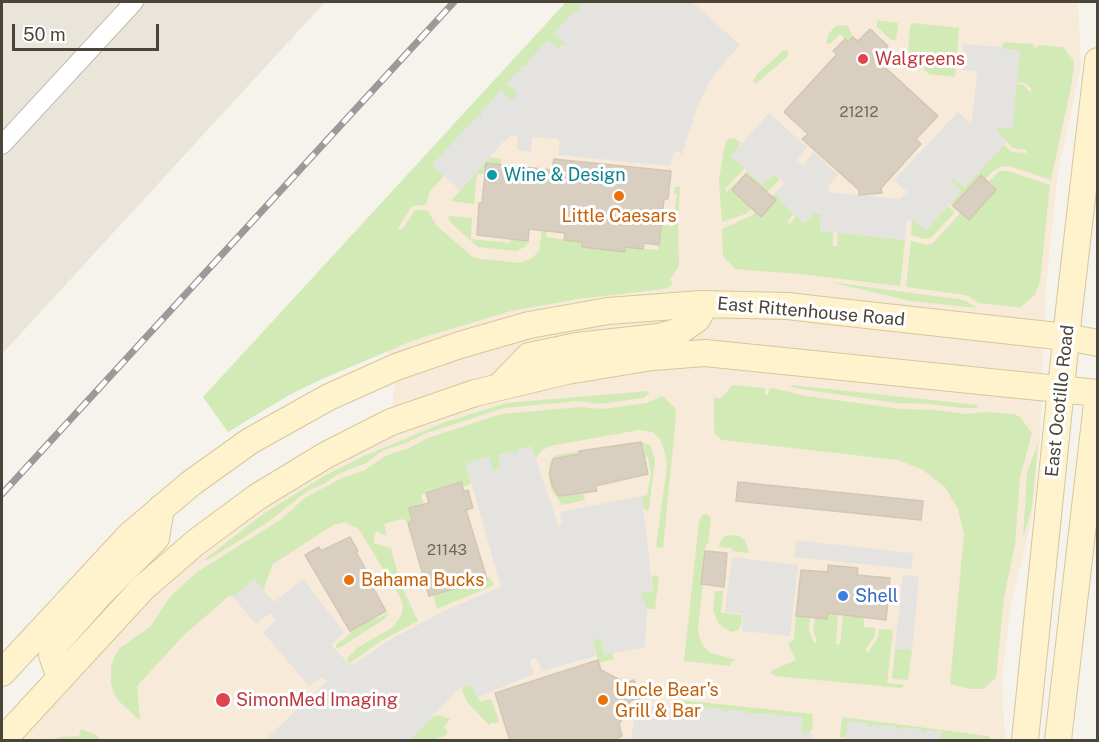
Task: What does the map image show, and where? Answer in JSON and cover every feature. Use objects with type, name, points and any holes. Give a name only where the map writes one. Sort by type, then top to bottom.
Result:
[{"type":"main road","name":"East Ocotillo Road","points":[[1025,741],[1066,337],[1098,61]]},
{"type":"main road","name":"East Rittenhouse Road","points":[[2,673],[129,536],[190,484],[250,441],[328,397],[396,367],[529,325],[608,312],[701,304],[788,306],[1066,337],[1098,343]]},
{"type":"main road","points":[[500,386],[529,356],[577,346],[658,337],[680,331],[697,319],[701,312],[701,304]]},
{"type":"main road","points":[[3,741],[143,588],[195,543],[257,497],[326,455],[391,422],[475,393],[567,371],[652,357],[705,353],[1098,394]]},
{"type":"main road","name":"East Ocotillo Road","points":[[1058,741],[1098,394]]},
{"type":"main road","points":[[60,678],[52,655],[55,645],[99,595],[156,538],[161,508]]},
{"type":"street","points":[[2,145],[134,2]]},
{"type":"shaded area","points":[[2,2],[325,2],[2,354]]},
{"type":"shaded area","points":[[583,2],[692,2],[740,45],[707,86],[695,113],[682,155],[674,151],[670,166],[558,155],[560,143],[558,139],[534,137],[531,152],[517,150],[518,136],[512,135],[460,190],[432,165],[476,117],[482,117],[481,112],[501,90],[510,99],[516,98],[517,92],[507,83],[523,66],[527,66],[528,61],[548,40],[558,48],[564,45],[564,42],[554,33],[575,10],[580,10],[579,6]]},
{"type":"shaded area","points":[[585,2],[1078,2],[1081,67],[1058,171],[1046,287],[1040,441],[1032,519],[1011,602],[1002,679],[1005,740],[3,740],[143,588],[391,422],[396,367],[341,274]]},
{"type":"shaded area","points":[[963,44],[1020,51],[1012,128],[996,128],[1007,142],[965,187],[952,179],[951,181],[961,191],[926,230],[912,220],[907,221],[905,240],[820,231],[821,214],[814,213],[804,223],[774,194],[784,183],[777,174],[774,174],[763,185],[731,156],[769,113],[807,147],[796,162],[803,165],[814,152],[838,175],[828,186],[829,192],[900,199],[907,192],[894,180],[958,112],[969,122],[972,120],[977,71],[962,70]]},
{"type":"shaded area","points":[[531,446],[559,527],[562,524],[560,512],[642,496],[653,592],[640,591],[647,609],[645,647],[604,655],[601,639],[595,639],[593,642],[596,656],[542,671],[537,659],[534,658],[529,661],[534,674],[478,697],[471,684],[457,690],[410,740],[265,740],[327,681],[322,677],[309,686],[263,632],[276,620],[272,615],[269,614],[256,624],[233,597],[254,579],[274,602],[303,579],[344,632],[331,645],[349,664],[354,664],[391,639],[444,611],[501,587],[466,464],[489,456],[492,469],[496,471],[501,468],[498,455],[511,451],[516,454],[518,449]]},
{"type":"shaded area","points":[[796,540],[913,553],[911,569],[794,557]]},
{"type":"shaded area","points":[[732,557],[798,565],[790,636],[742,631],[743,614],[725,612]]},
{"type":"shaded area","points":[[903,575],[919,577],[912,650],[895,648]]},
{"type":"shaded area","points":[[692,705],[722,709],[725,713],[729,710],[746,711],[748,715],[752,713],[774,714],[776,718],[780,715],[802,717],[801,732],[812,734],[811,740],[631,740],[636,706],[678,710],[679,719],[689,721]]},
{"type":"shaded area","points":[[848,721],[866,723],[869,728],[873,725],[895,726],[898,730],[902,727],[920,729],[923,733],[927,730],[941,732],[940,740],[845,740]]},
{"type":"green space","points":[[566,2],[583,2],[579,6],[580,10],[554,33],[564,42],[564,45],[558,48],[548,41],[528,67],[508,84],[517,92],[516,98],[510,99],[500,91],[482,117],[433,165],[444,176],[430,191],[426,205],[412,206],[398,228],[402,230],[415,210],[427,210],[437,226],[474,258],[520,263],[531,259],[539,251],[545,208],[549,208],[546,237],[582,242],[582,247],[624,252],[625,247],[658,250],[661,225],[673,226],[677,194],[674,193],[675,187],[680,187],[679,266],[670,280],[673,285],[664,289],[578,299],[511,311],[414,340],[289,395],[228,432],[203,397]]},
{"type":"green space","points":[[877,20],[898,23],[896,40],[891,40],[877,27]]},
{"type":"green space","points":[[912,23],[959,28],[955,77],[929,74],[908,54]]},
{"type":"green space","points":[[841,25],[848,26],[853,37],[848,42],[840,34],[831,43],[826,44],[829,33]]},
{"type":"green space","points":[[1004,42],[1033,44],[1035,49],[1039,45],[1063,47],[1074,61],[1072,82],[1051,180],[1009,166],[1000,167],[993,171],[956,210],[950,204],[961,191],[951,181],[952,178],[965,187],[1004,145],[1012,152],[1027,153],[1027,150],[1013,148],[996,130],[999,126],[1012,128],[1016,84],[1024,85],[1030,92],[1032,90],[1026,83],[1016,82],[1020,51],[1003,49]]},
{"type":"green space","points":[[784,50],[788,51],[788,56],[757,83],[753,82],[757,74]]},
{"type":"green space","points":[[730,138],[741,143],[731,156],[745,168],[725,189],[727,192],[747,171],[763,185],[772,175],[780,179],[746,214],[722,222],[719,181],[726,141]]},
{"type":"green space","points":[[490,157],[501,159],[501,165],[486,163],[485,174],[477,174],[474,204],[451,201]]},
{"type":"green space","points":[[1000,171],[1008,171],[1050,185],[1040,282],[1034,296],[1020,307],[1016,307],[979,303],[966,295],[906,287],[911,241],[927,245],[933,243]]},
{"type":"green space","points":[[774,194],[794,214],[787,221],[790,224],[796,216],[804,223],[814,213],[821,214],[820,231],[833,232],[833,246],[837,246],[838,232],[905,240],[900,286],[735,269],[723,256],[722,229],[751,216]]},
{"type":"green space","points":[[948,206],[955,212],[931,238],[924,239],[911,235],[912,220],[926,230]]},
{"type":"green space","points":[[448,216],[472,218],[471,239],[510,243],[511,239],[529,242],[525,247],[516,251],[478,247],[451,223]]},
{"type":"green space","points":[[830,282],[964,300],[977,308],[910,301]]},
{"type":"green space","points":[[733,385],[765,388],[765,394],[768,395],[769,389],[772,388],[806,396],[901,409],[966,414],[985,412],[1014,414],[1020,417],[1032,433],[1020,478],[1015,545],[1004,597],[996,678],[983,689],[969,689],[950,684],[964,534],[958,509],[945,487],[923,470],[898,460],[722,440],[716,435],[714,429],[714,397],[720,399]]},
{"type":"green space","points":[[791,385],[978,405],[976,408],[961,408],[897,403],[807,390]]},
{"type":"green space","points":[[649,391],[643,398],[598,404],[579,401],[504,408],[424,434],[382,451],[366,463],[338,474],[324,484],[307,491],[268,522],[204,560],[263,514],[326,475],[364,456],[443,423],[506,403]]},
{"type":"green space","points":[[662,396],[675,408],[676,416],[663,548],[656,547],[667,466],[660,439],[653,432],[639,430],[550,446],[541,451],[536,459],[531,447],[516,454],[496,471],[466,464],[471,484],[463,487],[461,482],[426,492],[421,496],[424,504],[409,509],[413,522],[409,523],[402,519],[384,524],[387,536],[376,531],[373,543],[391,548],[400,583],[418,621],[381,641],[350,663],[347,661],[357,648],[393,627],[402,614],[403,606],[359,529],[345,522],[333,525],[273,564],[264,588],[254,579],[233,597],[230,595],[184,635],[137,686],[140,721],[114,693],[111,684],[111,666],[115,656],[120,648],[150,627],[171,596],[197,572],[280,520],[305,498],[338,480],[365,470],[385,456],[409,448],[428,438],[501,414],[580,407],[603,409],[647,403]]},
{"type":"green space","points":[[641,442],[650,445],[655,459],[647,511],[643,507],[642,496],[647,495],[651,474],[648,457],[645,457]]},
{"type":"green space","points":[[1038,443],[1032,507],[1023,539],[1027,473]]},
{"type":"green space","points":[[579,451],[580,454],[553,459],[550,478],[559,496],[582,492],[585,500],[562,505],[552,491],[548,476],[550,462],[554,456]]},
{"type":"green space","points":[[707,514],[711,518],[708,544],[705,550],[707,551],[698,627],[699,637],[704,647],[711,653],[737,660],[732,661],[730,666],[684,661],[699,522],[702,515]]},
{"type":"green space","points":[[731,535],[745,540],[749,553],[719,547],[725,536]]},
{"type":"green space","points":[[486,576],[494,585],[437,609],[433,595]]},
{"type":"green space","points":[[659,576],[655,609],[647,609],[639,591],[653,592],[652,577]]},
{"type":"green space","points":[[715,591],[723,591],[721,613],[742,615],[738,630],[729,631],[718,623],[713,609]]},
{"type":"green space","points":[[389,613],[383,620],[336,648],[336,645],[351,633],[350,631],[375,617],[376,619]]},
{"type":"green space","points":[[828,613],[838,614],[836,644],[840,645],[843,615],[864,617],[864,627],[875,628],[875,636],[865,650],[868,653],[878,637],[879,629],[893,630],[887,683],[906,685],[901,688],[771,674],[771,671],[796,660],[788,643],[794,640],[796,616],[810,617],[809,631],[814,643],[817,642],[813,630],[815,617],[827,619]]},
{"type":"green space","points":[[595,639],[601,639],[604,654],[612,653],[614,659],[599,663],[593,642]]},
{"type":"green space","points":[[895,648],[912,650],[908,680],[892,679]]},
{"type":"green space","points":[[471,684],[480,702],[491,699],[499,721],[489,725],[467,702],[462,690]]},
{"type":"green space","points":[[680,700],[813,714],[812,730],[807,734],[801,733],[802,718],[776,718],[774,714],[752,713],[748,716],[725,713],[689,721],[680,720],[677,716]]},
{"type":"green space","points":[[439,715],[450,719],[444,727],[448,731],[446,735],[433,740],[410,740],[432,717]]},
{"type":"green space","points":[[842,717],[988,736],[992,740],[940,740],[941,731],[923,734],[869,728],[848,721],[846,738],[840,737]]},
{"type":"green space","points":[[81,729],[102,740],[52,740],[79,736]]},
{"type":"building","points":[[870,29],[888,46],[876,59],[938,116],[916,139],[921,144],[881,188],[882,193],[859,195],[859,190],[802,139],[808,134],[784,112],[837,54],[833,51],[845,39],[848,42],[853,37],[858,41]]},
{"type":"building","points":[[554,159],[671,171],[668,199],[664,199],[659,245],[644,243],[643,249],[625,247],[625,252],[582,247],[582,242],[564,240],[565,233],[529,229],[528,241],[477,235],[479,203],[482,203],[486,163],[552,170]]},
{"type":"building","points":[[746,174],[776,200],[761,217],[732,190]]},
{"type":"building","points":[[981,175],[996,190],[969,220],[953,206]]},
{"type":"building","points":[[641,442],[648,474],[595,486],[597,491],[559,496],[552,485],[550,472],[553,459],[580,454],[579,451]]},
{"type":"building","points":[[461,482],[464,492],[468,490],[473,508],[466,510],[487,579],[429,596],[408,523],[412,521],[409,508],[429,503],[426,493]]},
{"type":"building","points":[[738,482],[923,501],[921,520],[736,501]]},
{"type":"building","name":"Bahama Bucks","points":[[350,537],[386,611],[350,631],[305,555],[319,547],[321,551]]},
{"type":"building","points":[[705,551],[727,553],[724,587],[701,584]]},
{"type":"building","name":"Shell","points":[[828,565],[858,568],[857,575],[890,578],[886,620],[828,613],[827,619],[796,616],[801,570],[828,572]]},
{"type":"building","points":[[598,660],[601,670],[626,683],[634,680],[640,698],[630,701],[619,725],[622,736],[611,741],[510,741],[495,693]]},
{"type":"railway","points":[[2,494],[454,2]]},
{"type":"place","name":"Walgreens","points":[[863,59]]},
{"type":"place","name":"Wine & Design","points":[[492,175]]},
{"type":"place","name":"Little Caesars","points":[[619,196]]},
{"type":"place","name":"Bahama Bucks","points":[[349,580]]},
{"type":"place","name":"Shell","points":[[843,596]]},
{"type":"place","name":"SimonMed Imaging","points":[[223,700]]},
{"type":"place","name":"Uncle Bear's Grill & Bar","points":[[603,700]]}]
